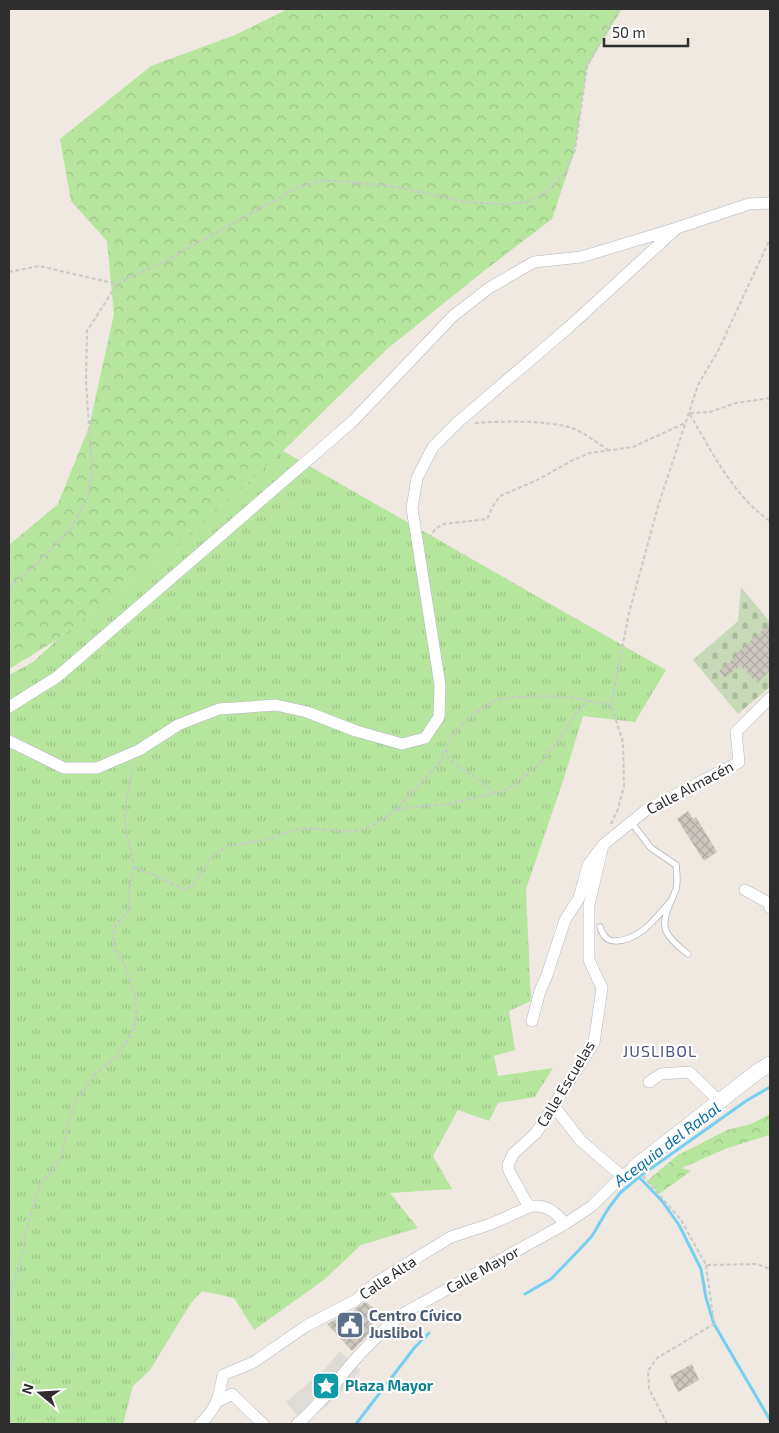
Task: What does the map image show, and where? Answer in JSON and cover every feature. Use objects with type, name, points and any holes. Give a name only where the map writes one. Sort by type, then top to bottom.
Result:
[{"type":"street","points":[[9,707],[57,677],[353,421],[453,316],[489,288],[534,262],[581,257],[678,228],[749,204],[770,203]]},
{"type":"street","points":[[9,742],[64,768],[97,768],[133,752],[178,725],[219,709],[276,705],[307,712],[356,731],[402,744],[425,738],[439,717],[440,685],[412,508],[417,478],[433,447],[458,422],[569,327],[678,228]]},
{"type":"street","name":"Calle Almacén","points":[[532,1021],[540,991],[565,920],[579,898],[588,865],[603,844],[646,810],[739,762],[736,732],[770,698]]},
{"type":"street","name":"Calle Escuelas","points":[[529,1207],[509,1171],[508,1165],[513,1154],[536,1133],[594,1043],[602,988],[589,960],[589,905],[603,844]]},
{"type":"street","points":[[744,890],[770,905]]},
{"type":"street","points":[[634,1167],[770,1064]]},
{"type":"street","points":[[649,1082],[661,1074],[689,1072],[719,1101]]},
{"type":"street","points":[[553,1105],[581,1141],[622,1176]]},
{"type":"street","name":"Calle Mayor","points":[[297,1424],[329,1391],[353,1362],[395,1320],[565,1224],[592,1206],[622,1176],[634,1167]]},
{"type":"street","points":[[529,1207],[541,1206],[551,1210],[558,1214],[565,1224]]},
{"type":"street","name":"Calle Alta","points":[[200,1424],[207,1418],[218,1402],[223,1375],[254,1362],[306,1326],[356,1300],[377,1282],[451,1237],[491,1224],[529,1207]]},
{"type":"street","points":[[218,1402],[232,1394],[263,1424]]},
{"type":"lane","points":[[631,822],[651,848],[676,865],[678,875],[665,923],[666,931],[674,942],[688,954]]},
{"type":"lane","points":[[600,927],[606,938],[611,941],[623,941],[636,936],[651,924],[672,900]]},
{"type":"path","points":[[9,588],[39,562],[72,527],[88,496],[92,470],[86,382],[87,331],[117,284],[163,262],[297,188],[322,180],[392,186],[466,202],[502,204],[527,202],[547,191],[564,173],[575,150],[586,67],[618,9]]},
{"type":"path","points":[[603,844],[618,808],[624,786],[623,742],[611,705],[629,613],[659,503],[698,385],[719,349],[770,239]]},
{"type":"path","points":[[9,272],[39,266],[117,284]]},
{"type":"path","points":[[689,413],[710,412],[736,403],[770,398]]},
{"type":"path","points":[[689,413],[730,482],[750,504],[770,521]]},
{"type":"path","points":[[458,422],[468,424],[527,422],[558,425],[573,428],[608,450]]},
{"type":"path","points":[[419,551],[436,528],[444,524],[487,519],[500,496],[537,480],[590,453],[633,447],[686,422]]},
{"type":"path","points":[[395,811],[439,764],[456,732],[469,717],[496,700],[515,696],[546,696],[575,698],[611,705]]},
{"type":"path","points":[[134,868],[145,870],[172,885],[186,890],[193,884],[211,857],[228,846],[270,839],[305,828],[352,832],[370,827],[403,808],[448,804],[495,793],[514,786],[536,767],[556,744],[578,711],[589,700]]},
{"type":"path","points":[[446,749],[448,757],[454,763],[495,793]]},
{"type":"path","points":[[9,1381],[14,1352],[10,1319],[12,1285],[19,1270],[25,1235],[36,1193],[60,1157],[75,1104],[82,1092],[95,1074],[120,1052],[134,1028],[136,995],[124,963],[117,954],[113,943],[117,923],[130,908],[128,896],[134,868],[125,826],[125,811],[134,763],[133,752]]},
{"type":"path","points":[[645,1178],[681,1220],[706,1265],[714,1324],[657,1358],[648,1371],[649,1389],[667,1424]]},
{"type":"path","points":[[706,1265],[757,1264],[770,1269]]},
{"type":"green space","points":[[288,9],[622,9],[587,67],[575,150],[552,219],[386,350],[283,451],[179,545],[58,639],[9,669],[9,545],[58,504],[89,427],[114,314],[107,241],[71,201],[60,139],[151,66],[235,35]]},
{"type":"green space","points":[[283,451],[666,670],[635,722],[583,716],[526,889],[531,1001],[509,1011],[515,1050],[494,1056],[498,1076],[553,1068],[535,1097],[498,1103],[489,1121],[458,1110],[433,1156],[452,1189],[390,1193],[418,1228],[361,1245],[325,1279],[254,1330],[234,1298],[202,1291],[191,1303],[150,1370],[133,1386],[123,1424],[9,1424],[9,675],[33,662],[58,639],[179,545]]},
{"type":"green space","points":[[741,587],[770,622],[770,687],[738,714],[693,660],[738,621]]},
{"type":"green space","points":[[770,1114],[769,1135],[725,1149],[682,1168],[691,1171],[659,1194],[647,1181],[678,1155],[727,1130],[751,1124]]},
{"type":"shaded area","name":"Plaza Mayor","points":[[340,1351],[361,1370],[327,1406],[304,1424],[286,1402],[325,1369]]},
{"type":"building","points":[[770,624],[770,670],[757,683],[741,665],[725,678],[719,671]]},
{"type":"building","points":[[688,811],[693,819],[696,817],[717,852],[704,861],[677,819]]},
{"type":"building","name":"Centro Cívico Juslibol","points":[[365,1302],[378,1311],[370,1321],[375,1328],[352,1351],[327,1324],[341,1316],[346,1321],[356,1308]]},
{"type":"building","points":[[692,1364],[699,1380],[678,1392],[670,1376]]},
{"type":"waterway","name":"Acequia del Rabal","points":[[525,1294],[551,1279],[579,1250],[592,1236],[620,1193],[639,1177],[746,1101],[770,1087]]},
{"type":"waterway","points":[[639,1177],[662,1201],[679,1225],[701,1269],[706,1298],[714,1324],[770,1420]]},
{"type":"waterway","points":[[356,1424],[415,1347],[429,1333]]},
{"type":"place","name":"Centro Cívico Juslibol","points":[[350,1325]]},
{"type":"place","name":"Plaza Mayor","points":[[326,1386]]},
{"type":"district","name":"JUSLIBOL","points":[[660,1051]]}]
